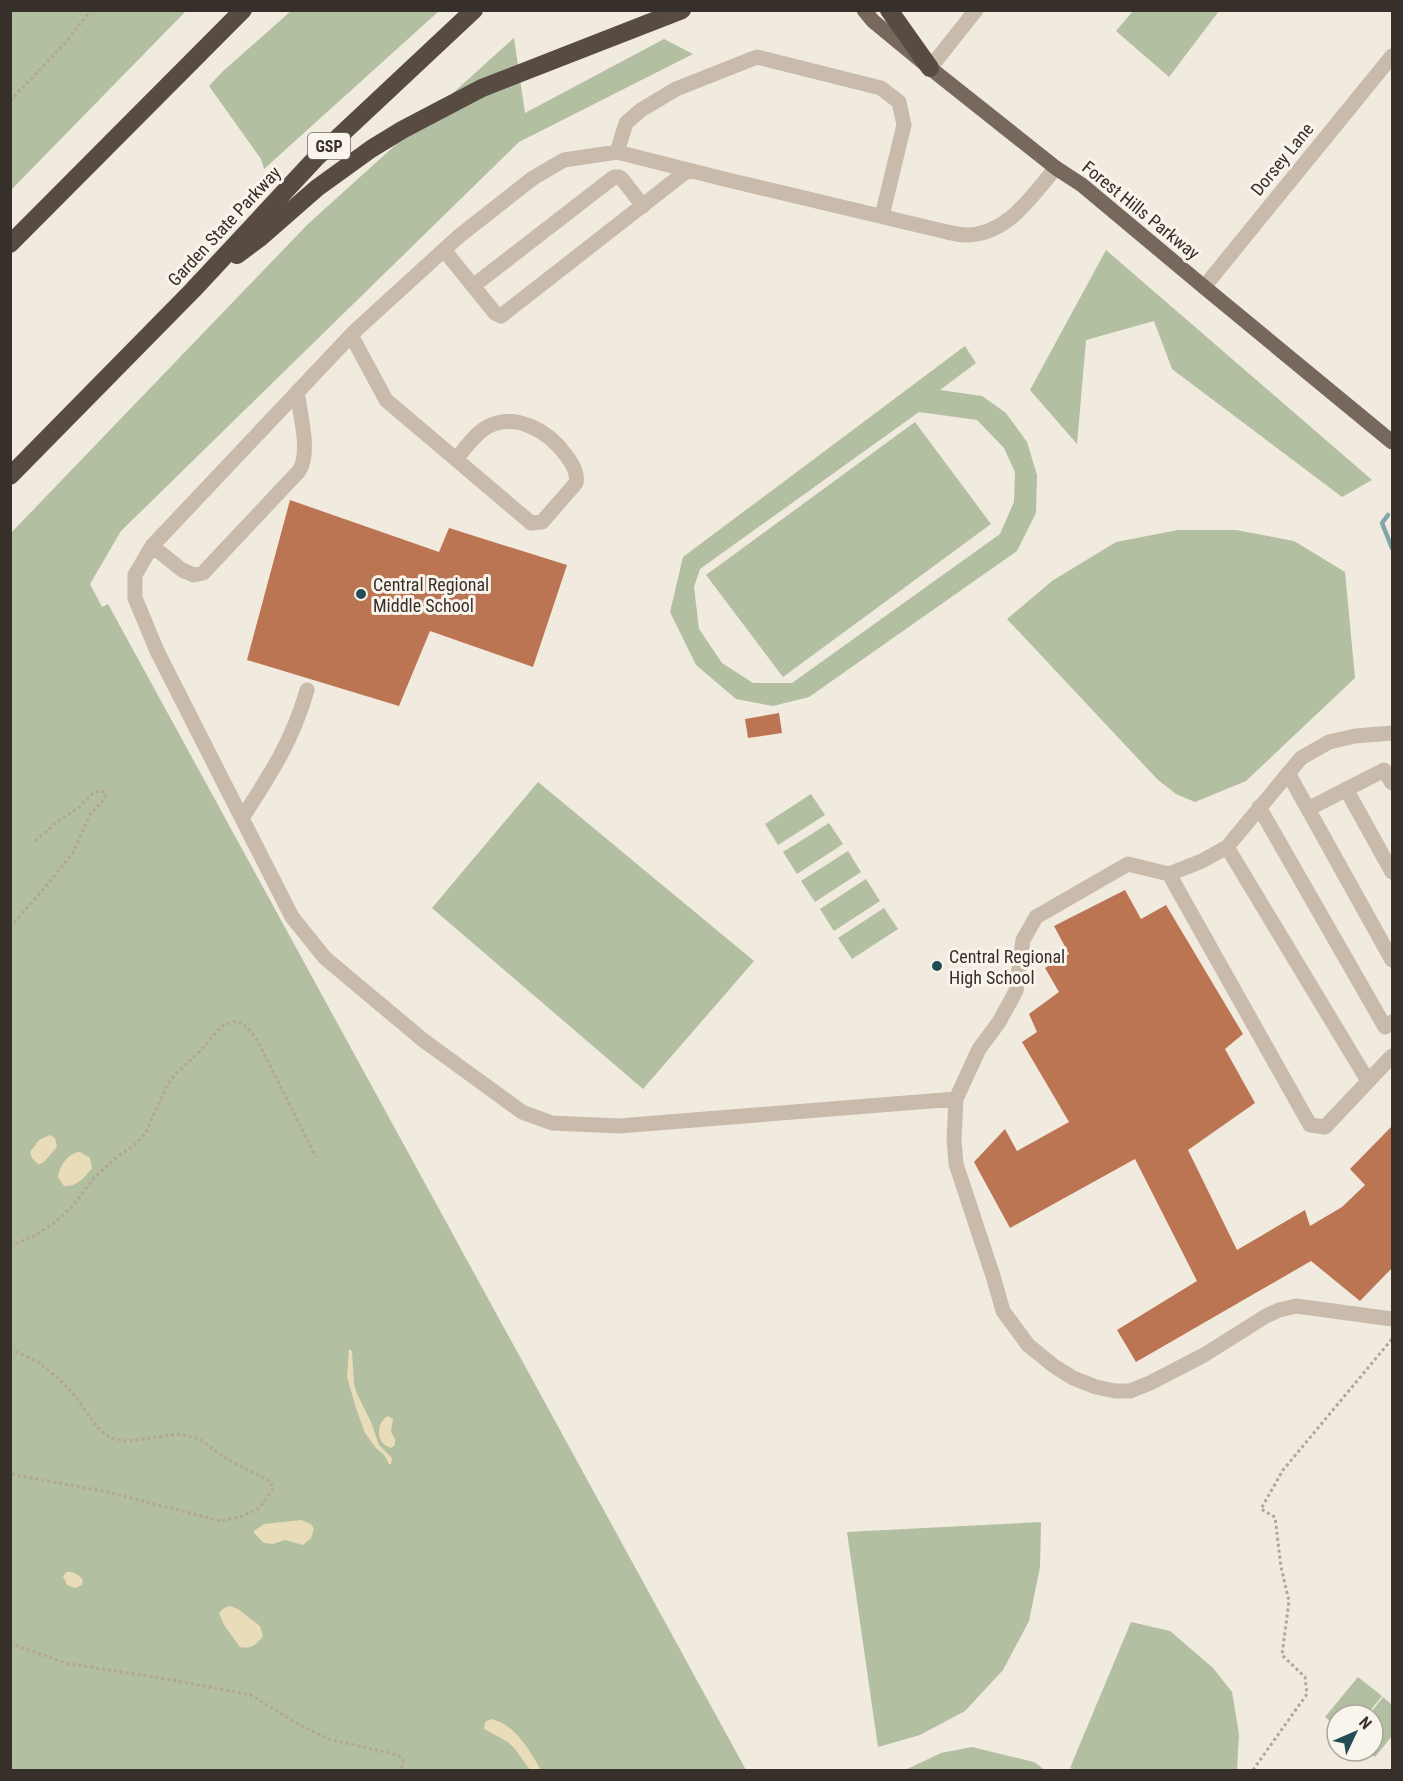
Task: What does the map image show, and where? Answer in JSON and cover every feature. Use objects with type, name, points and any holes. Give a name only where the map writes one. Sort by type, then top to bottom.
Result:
[{"type":"highway","points":[[10,244],[243,10]]},
{"type":"highway","name":"Garden State Parkway","points":[[10,476],[193,290],[315,159],[474,10]]},
{"type":"highway","points":[[193,290],[261,237],[317,188],[402,130],[482,88],[682,10]]},
{"type":"highway","points":[[889,10],[930,68]]},
{"type":"main road","name":"Forest Hills Parkway","points":[[864,10],[873,21],[930,68],[1056,168],[1082,184],[1392,442]]},
{"type":"street","points":[[930,68],[976,10]]},
{"type":"street","name":"Dorsey Lane","points":[[1204,287],[1392,56]]},
{"type":"street","points":[[617,152],[626,123],[641,110],[676,89],[757,57],[881,88],[899,102],[904,125],[882,216]]},
{"type":"street","points":[[956,1099],[619,1126],[552,1123],[522,1112],[423,1040],[325,958],[292,917],[157,651],[135,598],[135,575],[152,546],[351,335],[444,250],[533,178],[564,160],[617,152],[966,235],[987,231],[1003,224],[1019,212],[1056,168]]},
{"type":"street","points":[[444,250],[495,313],[498,316],[505,314],[688,170]]},
{"type":"street","points":[[473,286],[614,177],[622,179],[643,206]]},
{"type":"street","points":[[351,335],[386,400],[531,523],[542,522],[576,483],[577,476],[560,446],[532,426],[517,422],[504,422],[480,431],[456,459]]},
{"type":"street","points":[[152,546],[182,570],[194,575],[203,573],[303,465],[305,455],[297,392]]},
{"type":"street","points":[[242,818],[273,771],[291,737],[307,690]]},
{"type":"street","points":[[1392,733],[1354,736],[1329,742],[1301,758],[1227,847],[1202,861],[1169,874],[1128,864],[1036,917],[1023,940],[1016,991],[999,1022],[979,1049],[956,1099],[954,1139],[956,1164],[1003,1311],[1028,1345],[1072,1378],[1096,1387],[1114,1391],[1130,1391],[1204,1355],[1266,1316],[1296,1306],[1392,1318]]},
{"type":"street","points":[[1308,809],[1384,770],[1392,783]]},
{"type":"street","points":[[1288,773],[1392,960]]},
{"type":"street","points":[[1346,789],[1392,872]]},
{"type":"street","points":[[1259,807],[1385,1027],[1392,1022]]},
{"type":"street","points":[[1227,847],[1368,1081]]},
{"type":"street","points":[[1169,874],[1310,1125],[1325,1127],[1392,1056]]},
{"type":"path","points":[[10,101],[65,43],[91,10]]},
{"type":"path","points":[[10,927],[74,852],[89,816],[105,798],[105,792],[99,791],[92,794],[78,808],[35,841]]},
{"type":"path","points":[[10,1246],[34,1236],[54,1223],[71,1208],[94,1178],[137,1143],[146,1132],[167,1085],[175,1075],[222,1026],[236,1021],[247,1027],[256,1038],[316,1157]]},
{"type":"path","points":[[1254,1770],[1306,1694],[1305,1677],[1282,1655],[1289,1601],[1281,1567],[1275,1517],[1261,1509],[1282,1470],[1392,1339]]},
{"type":"path","points":[[10,1349],[38,1362],[58,1378],[82,1405],[98,1428],[110,1438],[127,1441],[180,1434],[199,1439],[227,1459],[268,1480],[274,1488],[259,1508],[243,1516],[221,1521],[103,1491],[10,1474]]},
{"type":"path","points":[[10,1643],[65,1663],[251,1695],[301,1726],[329,1739],[398,1755],[403,1760],[401,1770]]},
{"type":"green space","points":[[10,11],[186,11],[11,190],[10,190]]},
{"type":"green space","points":[[291,11],[439,11],[264,169],[261,159],[209,86]]},
{"type":"green space","points":[[1133,11],[1219,11],[1169,77],[1116,31]]},
{"type":"green space","points":[[514,38],[525,113],[664,39],[693,54],[519,142],[121,531],[90,584],[102,607],[108,604],[746,1770],[11,1770],[10,534],[308,224]]},
{"type":"green space","points":[[1106,250],[1372,480],[1342,497],[1172,369],[1154,321],[1086,340],[1077,444],[1030,390]]},
{"type":"green space","points":[[965,346],[976,363],[940,390],[982,396],[1006,413],[1027,442],[1037,475],[1036,513],[1017,551],[809,697],[773,706],[736,699],[696,665],[670,612],[683,557]],"holes":[[[919,412],[977,420],[1004,448],[1015,472],[1014,502],[1000,534],[792,683],[753,683],[722,663],[699,629],[694,587],[700,569]]]},
{"type":"green space","points":[[915,422],[991,524],[783,677],[706,575]]},
{"type":"green space","points":[[1178,530],[1236,530],[1294,541],[1345,572],[1355,678],[1246,781],[1195,802],[1176,794],[1158,780],[1007,619],[1052,581],[1116,542]]},
{"type":"green space","points":[[538,782],[754,961],[643,1089],[432,908]]},
{"type":"green space","points":[[811,794],[825,815],[778,845],[765,824]]},
{"type":"green space","points":[[829,823],[843,844],[797,874],[783,852]]},
{"type":"green space","points":[[848,851],[861,872],[815,902],[801,881]]},
{"type":"green space","points":[[866,879],[880,901],[834,931],[820,909]]},
{"type":"green space","points":[[884,908],[898,929],[852,959],[838,938]]},
{"type":"green space","points":[[1041,1522],[1040,1567],[1029,1621],[1003,1670],[965,1711],[920,1735],[878,1747],[847,1532]]},
{"type":"green space","points":[[1131,1622],[1170,1631],[1213,1668],[1232,1692],[1239,1734],[1237,1770],[1075,1770],[1070,1768]]},
{"type":"green space","points":[[1358,1677],[1382,1696],[1376,1703],[1337,1703]]},
{"type":"green space","points":[[1383,1697],[1392,1705],[1392,1736],[1385,1745],[1385,1703],[1378,1703]]},
{"type":"green space","points":[[972,1747],[1034,1762],[1045,1770],[905,1770],[941,1753]]},
{"type":"sand","points":[[50,1135],[55,1138],[57,1147],[43,1163],[38,1164],[30,1152],[39,1140]]},
{"type":"sand","points":[[80,1152],[90,1158],[92,1168],[77,1183],[64,1186],[58,1177],[61,1168],[68,1157]]},
{"type":"sand","points":[[349,1349],[352,1351],[354,1384],[357,1394],[379,1445],[392,1458],[391,1464],[365,1433],[347,1377]]},
{"type":"sand","points":[[388,1416],[393,1419],[391,1432],[395,1439],[395,1445],[391,1448],[382,1443],[379,1434],[381,1424]]},
{"type":"sand","points":[[301,1520],[311,1524],[314,1529],[311,1538],[303,1545],[285,1540],[273,1544],[264,1543],[254,1533],[264,1524]]},
{"type":"sand","points":[[67,1572],[80,1576],[83,1580],[82,1585],[75,1588],[67,1585],[63,1576]]},
{"type":"sand","points":[[230,1606],[238,1609],[260,1626],[263,1636],[259,1642],[247,1648],[240,1647],[224,1625],[219,1613]]},
{"type":"sand","points":[[491,1719],[500,1722],[514,1732],[527,1747],[541,1770],[530,1770],[508,1742],[484,1729],[485,1722]]},
{"type":"building","points":[[290,500],[439,552],[449,528],[567,565],[533,667],[430,631],[399,706],[247,660]]},
{"type":"building","points":[[779,713],[782,733],[748,738],[745,719]]},
{"type":"building","points":[[1125,890],[1141,919],[1166,905],[1243,1034],[1225,1049],[1255,1103],[1188,1150],[1237,1250],[1305,1210],[1310,1226],[1342,1207],[1365,1185],[1350,1169],[1392,1126],[1392,1268],[1360,1301],[1311,1261],[1136,1362],[1117,1330],[1197,1281],[1135,1159],[1010,1228],[974,1162],[1005,1129],[1017,1151],[1069,1122],[1022,1042],[1037,1032],[1029,1014],[1059,992],[1045,968],[1069,954],[1054,926]]},
{"type":"waterway","points":[[1388,515],[1382,523],[1392,548]]},
{"type":"place","name":"Central Regional Middle School","points":[[361,594]]},
{"type":"place","name":"Central Regional High School","points":[[937,966]]}]
